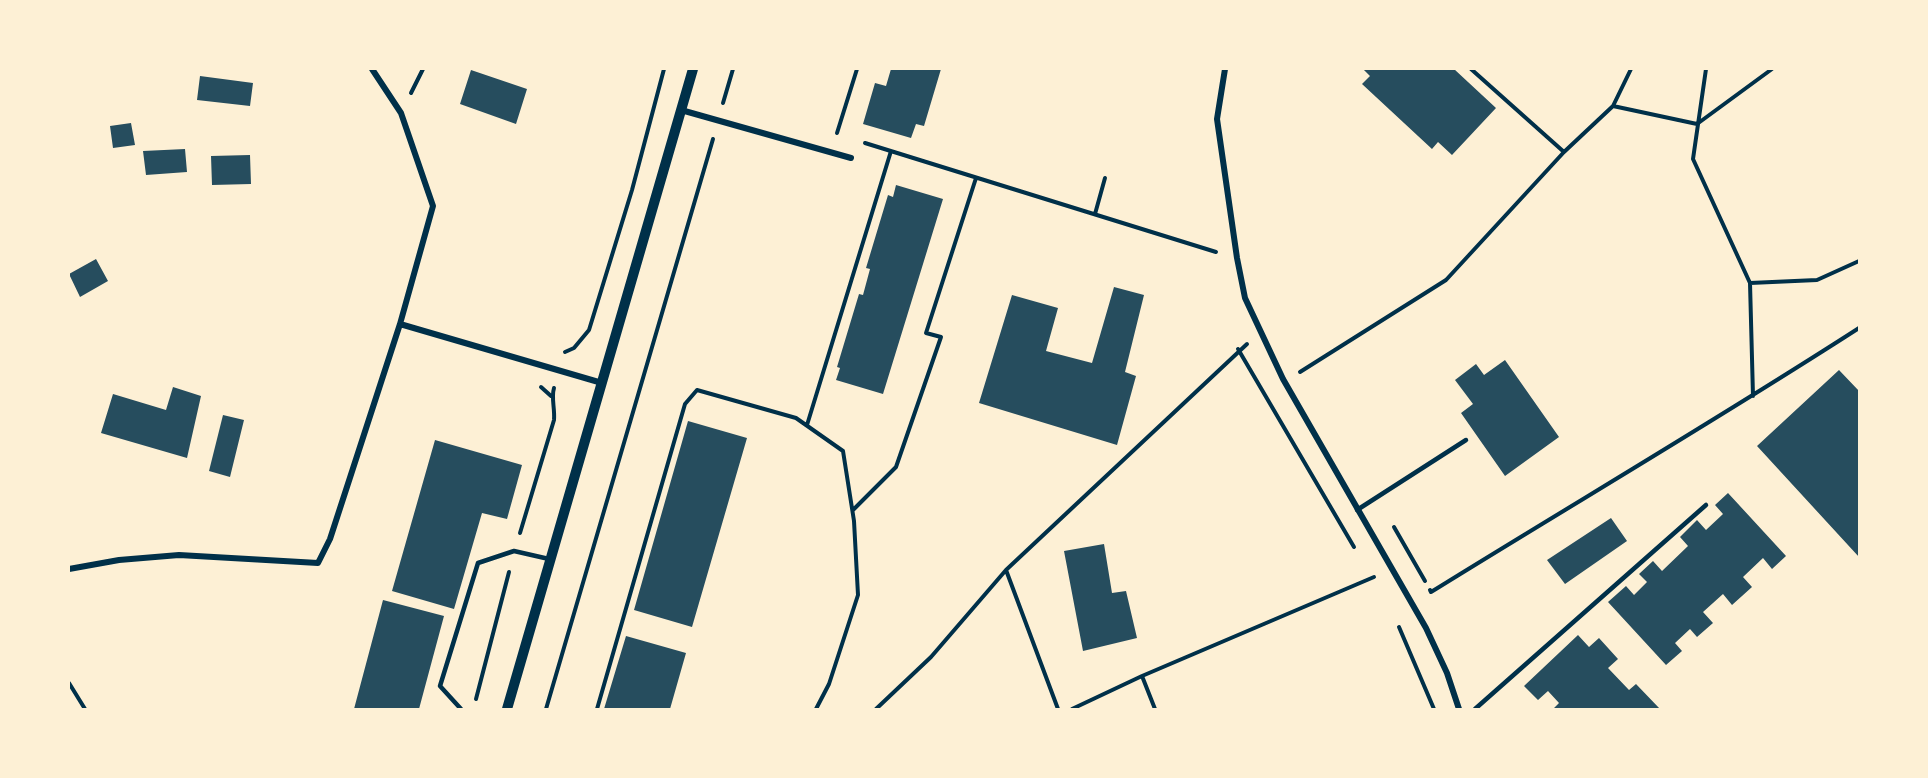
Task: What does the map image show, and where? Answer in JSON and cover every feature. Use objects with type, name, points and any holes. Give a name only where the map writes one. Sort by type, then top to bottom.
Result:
[{"type":"street","points":[[69,569],[118,560],[179,555],[318,563],[330,539],[400,324],[433,206],[401,113],[372,69]]},
{"type":"street","points":[[507,709],[693,69]]},
{"type":"street","points":[[1225,69],[1217,119],[1245,298],[1283,379],[1426,628],[1447,673],[1459,709]]},
{"type":"street","points":[[681,110],[851,158]]},
{"type":"street","points":[[400,324],[602,383]]},
{"type":"lane","points":[[1357,510],[1466,440]]},
{"type":"lane","points":[[1475,709],[1706,505]]},
{"type":"lane","points":[[462,709],[440,686],[478,562],[514,551],[549,559]]},
{"type":"path","points":[[546,709],[733,69]]},
{"type":"path","points":[[836,134],[857,69]]},
{"type":"path","points":[[1472,69],[1564,152]]},
{"type":"path","points":[[1283,379],[1302,370],[1446,280],[1564,152],[1613,106],[1631,69]]},
{"type":"path","points":[[1706,69],[1693,159],[1750,283],[1753,396]]},
{"type":"path","points":[[1613,106],[1697,124],[1772,69]]},
{"type":"path","points":[[724,102],[734,104]]},
{"type":"path","points":[[826,131],[847,138]]},
{"type":"path","points":[[858,141],[1237,258]]},
{"type":"path","points":[[807,425],[891,151]]},
{"type":"path","points":[[853,511],[896,467],[941,337],[926,333],[976,177]]},
{"type":"path","points":[[1095,214],[1105,178]]},
{"type":"path","points":[[1750,283],[1818,280],[1859,261]]},
{"type":"path","points":[[1376,497],[1431,592],[1660,450],[1753,396],[1859,328]]},
{"type":"path","points":[[876,709],[931,657],[1006,570],[1238,349],[1262,334]]},
{"type":"path","points":[[1238,349],[1360,558]]},
{"type":"path","points":[[1297,360],[1308,380]]},
{"type":"path","points":[[539,386],[551,396]]},
{"type":"path","points":[[597,709],[685,404],[697,390],[796,418],[843,451],[853,511],[858,595],[829,684],[816,709]]},
{"type":"path","points":[[1072,709],[1142,675],[1413,559]]},
{"type":"path","points":[[1366,568],[1377,588]]},
{"type":"path","points":[[1006,570],[1058,709]]},
{"type":"path","points":[[1394,617],[1405,636],[1434,709]]},
{"type":"path","points":[[1142,675],[1155,709]]},
{"type":"path","points":[[69,683],[85,709]]},
{"type":"building","points":[[891,69],[941,69],[924,126],[916,124],[911,138],[863,124],[875,83],[886,86]]},
{"type":"building","points":[[1363,69],[1454,69],[1496,108],[1452,155],[1438,142],[1432,149],[1362,84],[1370,76]]},
{"type":"building","points":[[471,70],[527,89],[516,124],[460,104]]},
{"type":"building","points":[[200,76],[253,83],[250,106],[197,100]]},
{"type":"building","points":[[131,123],[135,145],[113,148],[110,126]]},
{"type":"building","points":[[185,149],[187,172],[146,175],[143,151]]},
{"type":"building","points":[[250,155],[251,184],[212,185],[211,156]]},
{"type":"building","points":[[896,185],[943,199],[883,394],[836,380],[840,368],[837,367],[859,294],[863,295],[870,269],[866,268],[888,195],[893,197]]},
{"type":"building","points":[[96,259],[108,281],[80,297],[69,274]]},
{"type":"building","points":[[1114,287],[1144,295],[1125,372],[1136,376],[1117,445],[979,403],[1012,295],[1058,308],[1046,351],[1092,363]]},
{"type":"building","points":[[1505,360],[1559,437],[1505,476],[1461,413],[1473,404],[1455,380],[1476,364],[1484,375]]},
{"type":"building","points":[[1839,370],[1859,391],[1859,557],[1757,446]]},
{"type":"building","points":[[173,387],[201,396],[187,458],[101,433],[113,394],[166,410]]},
{"type":"building","points":[[223,415],[244,420],[230,477],[209,471]]},
{"type":"building","points":[[688,421],[747,438],[692,627],[634,610]]},
{"type":"building","points":[[435,440],[522,465],[507,519],[482,513],[454,609],[392,591]]},
{"type":"building","points":[[1728,493],[1786,556],[1772,569],[1763,558],[1743,577],[1752,587],[1732,605],[1723,594],[1703,612],[1713,623],[1697,637],[1690,629],[1675,643],[1682,651],[1666,665],[1608,602],[1626,586],[1634,595],[1647,582],[1639,574],[1653,561],[1662,571],[1688,546],[1680,537],[1697,520],[1706,530],[1723,514],[1715,505]]},
{"type":"building","points":[[1611,518],[1627,541],[1565,584],[1547,560]]},
{"type":"building","points":[[1104,544],[1112,593],[1126,591],[1137,638],[1083,651],[1064,551]]},
{"type":"building","points":[[383,600],[444,616],[419,709],[354,709]]},
{"type":"building","points":[[1578,635],[1589,647],[1599,638],[1618,659],[1608,668],[1629,690],[1636,684],[1660,709],[1553,709],[1559,703],[1548,691],[1538,700],[1524,686]]},
{"type":"building","points":[[626,636],[686,653],[670,709],[604,709]]}]
